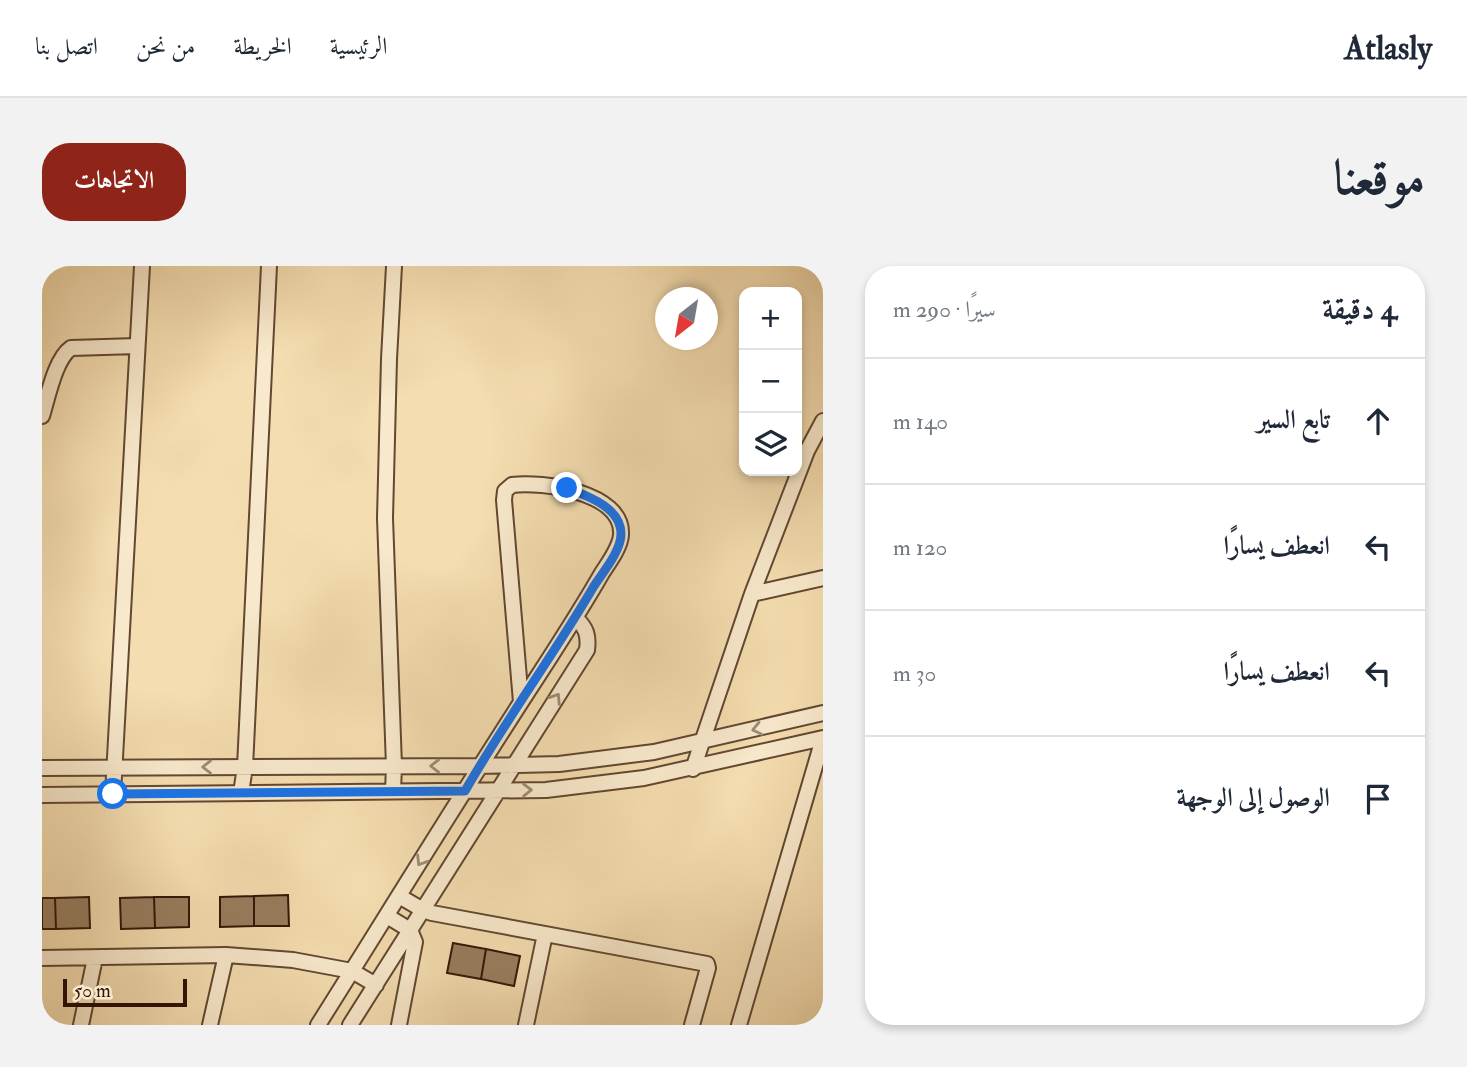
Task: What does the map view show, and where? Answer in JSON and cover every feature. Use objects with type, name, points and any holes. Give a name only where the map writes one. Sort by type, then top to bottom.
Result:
[{"type":"street","points":[[113,794],[142,266]]},
{"type":"street","points":[[241,793],[245,767],[269,266]]},
{"type":"street","points":[[393,791],[385,518],[394,266]]},
{"type":"street","points":[[42,416],[57,370],[71,348],[137,346]]},
{"type":"street","points":[[693,769],[752,594],[807,451],[823,421]]},
{"type":"street","points":[[807,451],[823,447]]},
{"type":"street","points":[[318,1025],[479,766],[521,702],[576,618],[616,549],[621,535],[618,520],[609,509],[567,488],[545,484],[512,485],[505,491],[504,500],[521,702]]},
{"type":"street","points":[[752,594],[823,578]]},
{"type":"street","points":[[351,1025],[376,985],[413,936],[512,766],[587,650],[589,638],[585,627],[576,618]]},
{"type":"street","points":[[42,768],[512,766],[607,759],[702,742],[823,713]]},
{"type":"street","points":[[42,795],[546,790],[693,769],[823,738],[739,1025]]},
{"type":"street","points":[[399,896],[427,912],[707,964],[692,1025]]},
{"type":"street","points":[[387,916],[413,936]]},
{"type":"street","points":[[526,1025],[545,934]]},
{"type":"street","points":[[399,1025],[413,936]]},
{"type":"street","points":[[42,958],[226,956],[293,960],[352,971],[376,985]]},
{"type":"street","points":[[209,1025],[226,956]]},
{"type":"street","points":[[81,1025],[95,958]]},
{"type":"building","points":[[288,895],[289,926],[254,926],[254,896]]},
{"type":"building","points":[[254,896],[254,926],[220,927],[220,897]]},
{"type":"building","points":[[89,897],[90,928],[56,929],[55,898]]},
{"type":"building","points":[[154,897],[189,897],[189,927],[155,928]]},
{"type":"building","points":[[154,897],[155,928],[121,929],[120,898]]},
{"type":"building","points":[[42,898],[55,898],[56,929],[42,929]]},
{"type":"building","points":[[453,943],[486,949],[481,979],[447,973]]},
{"type":"building","points":[[486,949],[520,956],[514,986],[481,979]]},
{"type":"route","points":[[113,794],[465,791],[576,618],[616,549],[621,535],[618,520],[609,509],[589,496],[567,488]]}]
